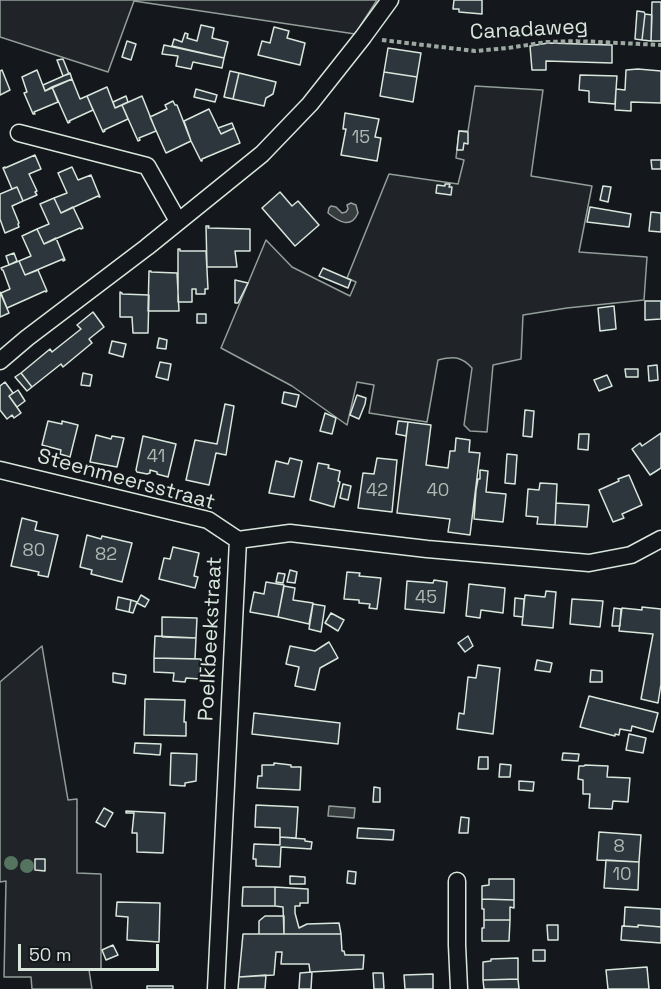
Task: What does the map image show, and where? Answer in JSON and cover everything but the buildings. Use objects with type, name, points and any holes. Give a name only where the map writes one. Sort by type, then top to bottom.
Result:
[{"type":"street","points":[[0,361],[262,154],[310,104],[390,0]]},
{"type":"street","points":[[19,134],[147,166],[178,222]]},
{"type":"street","name":"Steenmeersstraat","points":[[0,470],[208,520],[238,540]]},
{"type":"street","name":"Poelkbeekstraat","points":[[216,989],[238,540],[290,533],[427,549],[589,563],[631,555],[661,539]]},
{"type":"street","points":[[457,881],[459,989]]},
{"type":"path","name":"Canadaweg","points":[[363,37],[475,51],[547,42],[579,41],[661,45]]},
{"type":"shaded area","points":[[0,0],[377,0],[355,34],[134,1],[108,72],[0,37]]},
{"type":"shaded area","points":[[475,86],[543,90],[531,176],[592,186],[579,252],[647,257],[644,300],[523,315],[521,359],[493,365],[487,432],[470,431],[464,425],[472,368],[460,359],[438,360],[427,422],[369,413],[374,385],[357,382],[347,425],[292,386],[221,348],[266,240],[292,267],[350,296],[356,282],[347,278],[389,174],[458,184],[464,160],[456,158],[459,131],[468,131]]},
{"type":"shaded area","points":[[351,203],[356,205],[358,213],[352,221],[340,221],[328,213],[331,206],[336,207],[342,213],[346,212],[347,205]]},
{"type":"shaded area","points":[[42,646],[68,800],[77,799],[77,873],[101,874],[101,969],[89,970],[92,989],[32,989],[31,977],[4,977],[6,881],[0,882],[0,682]]},
{"type":"shaded area","points":[[329,806],[355,808],[354,818],[328,816]]}]
